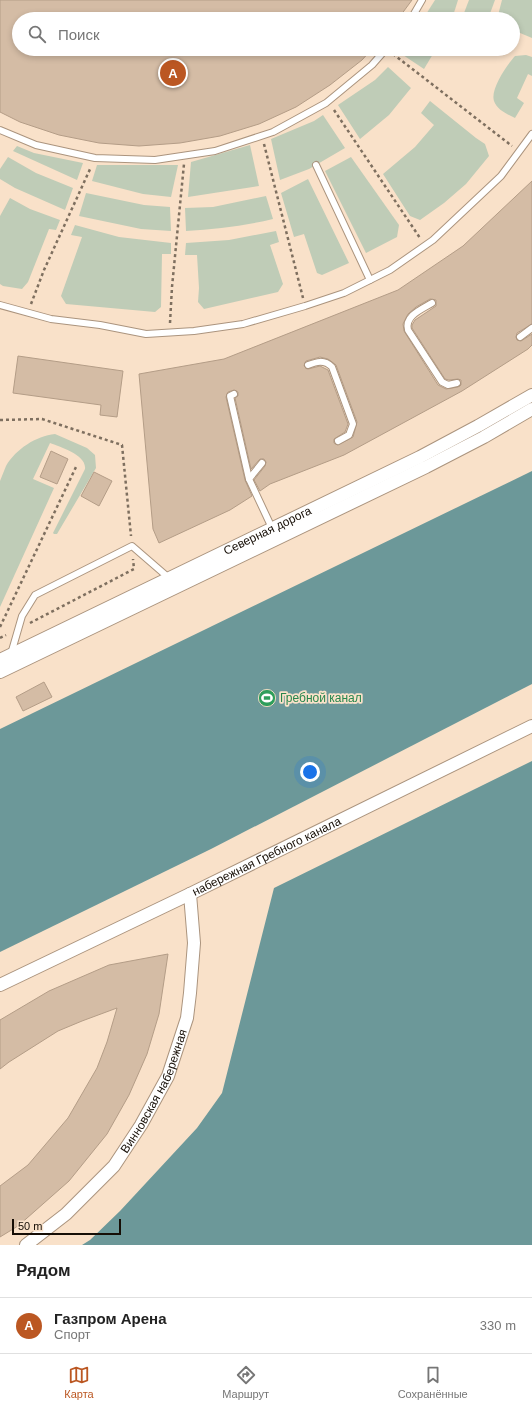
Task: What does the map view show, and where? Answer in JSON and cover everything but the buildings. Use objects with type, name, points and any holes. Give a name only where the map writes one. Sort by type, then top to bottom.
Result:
[{"type":"street","name":"Северная дорога","points":[[0,660],[420,457],[532,395]]},
{"type":"street","name":"Северная дорога","points":[[0,672],[426,468],[532,409]]},
{"type":"street","name":"набережная Гребного канала","points":[[1,985],[532,726]]},
{"type":"street","name":"Винновская набережная","points":[[26,1245],[66,1214],[114,1166],[141,1125],[168,1076],[187,1018],[194,943],[190,894]]},
{"type":"lane","points":[[415,12],[422,0]]},
{"type":"lane","points":[[0,130],[36,145],[95,158],[156,160],[215,151],[273,132],[328,101],[372,65],[380,56]]},
{"type":"lane","points":[[0,305],[51,319],[100,325],[146,334],[194,331],[243,324],[305,306],[344,293],[390,270],[433,240],[501,176],[532,134]]},
{"type":"lane","points":[[316,165],[370,280]]},
{"type":"lane","points":[[432,303],[409,319],[407,327],[442,382],[457,384]]},
{"type":"lane","points":[[520,337],[532,328]]},
{"type":"lane","points":[[308,366],[315,362],[321,361],[332,367],[353,424],[351,431],[345,438],[338,441]]},
{"type":"lane","points":[[234,394],[230,396],[249,479],[272,528]]},
{"type":"lane","points":[[249,479],[262,463]]},
{"type":"lane","points":[[11,654],[22,616],[35,595],[132,546],[169,578]]},
{"type":"path","points":[[395,56],[519,151]]},
{"type":"path","points":[[328,101],[425,245]]},
{"type":"path","points":[[262,135],[305,306]]},
{"type":"path","points":[[170,333],[172,287],[185,156]]},
{"type":"path","points":[[28,312],[44,270],[95,158]]},
{"type":"path","points":[[0,420],[42,419],[122,445],[134,569],[0,638]]},
{"type":"path","points":[[0,627],[76,467]]},
{"type":"green space","points":[[435,0],[458,0],[454,12],[427,12]]},
{"type":"green space","points":[[469,0],[495,0],[491,12],[464,12]]},
{"type":"green space","points":[[502,0],[532,0],[532,38],[520,33],[520,12],[499,12]]},
{"type":"green space","points":[[526,55],[532,57],[532,76],[528,74],[517,98],[524,103],[515,118],[497,107],[493,96],[494,90],[504,71],[515,56]]},
{"type":"green space","points":[[404,56],[432,56],[424,69]]},
{"type":"green space","points":[[388,67],[411,88],[389,115],[360,139],[338,105],[375,80]]},
{"type":"green space","points":[[430,101],[485,144],[489,156],[466,184],[444,203],[420,220],[410,216],[383,174],[415,147],[434,125],[421,113]]},
{"type":"green space","points":[[323,115],[345,148],[309,169],[280,180],[271,139],[314,121]]},
{"type":"green space","points":[[250,145],[259,186],[188,197],[191,162]]},
{"type":"green space","points":[[17,146],[34,153],[83,163],[77,180],[13,151]]},
{"type":"green space","points":[[8,157],[36,173],[73,188],[65,210],[15,188],[0,179],[0,169]]},
{"type":"green space","points":[[351,157],[399,225],[397,237],[366,253],[325,171]]},
{"type":"green space","points":[[97,165],[178,165],[171,197],[143,194],[92,181]]},
{"type":"green space","points":[[308,179],[349,263],[322,275],[317,273],[304,234],[294,237],[281,193]]},
{"type":"green space","points":[[86,193],[144,205],[170,207],[171,231],[141,229],[79,216]]},
{"type":"green space","points":[[266,196],[273,219],[230,227],[186,231],[185,208],[213,207]]},
{"type":"green space","points":[[10,198],[30,209],[60,220],[56,230],[49,229],[28,282],[22,289],[3,286],[0,284],[0,216]]},
{"type":"green space","points":[[75,225],[119,237],[171,243],[171,254],[162,254],[161,307],[155,312],[66,304],[61,296],[82,237],[71,235]]},
{"type":"green space","points":[[276,231],[279,242],[270,245],[283,284],[278,292],[204,309],[198,302],[199,288],[197,255],[185,255],[186,243],[229,240]]},
{"type":"green space","points":[[55,434],[87,448],[95,455],[96,468],[57,534],[54,534],[53,533],[85,469],[82,460],[72,452],[50,443],[33,479],[54,488],[0,607],[0,481],[6,466],[15,454],[27,444],[41,437]]},
{"type":"water","name":"Гребной канал","points":[[532,471],[532,684],[211,849],[0,952],[0,729]]},
{"type":"water","points":[[532,761],[532,1245],[82,1245],[90,1240],[120,1211],[197,1128],[222,1093],[274,888]]},
{"type":"place","name":"Газпром Арена","points":[[173,73]]},
{"type":"place","name":"Гребной канал","points":[[267,698]]}]
